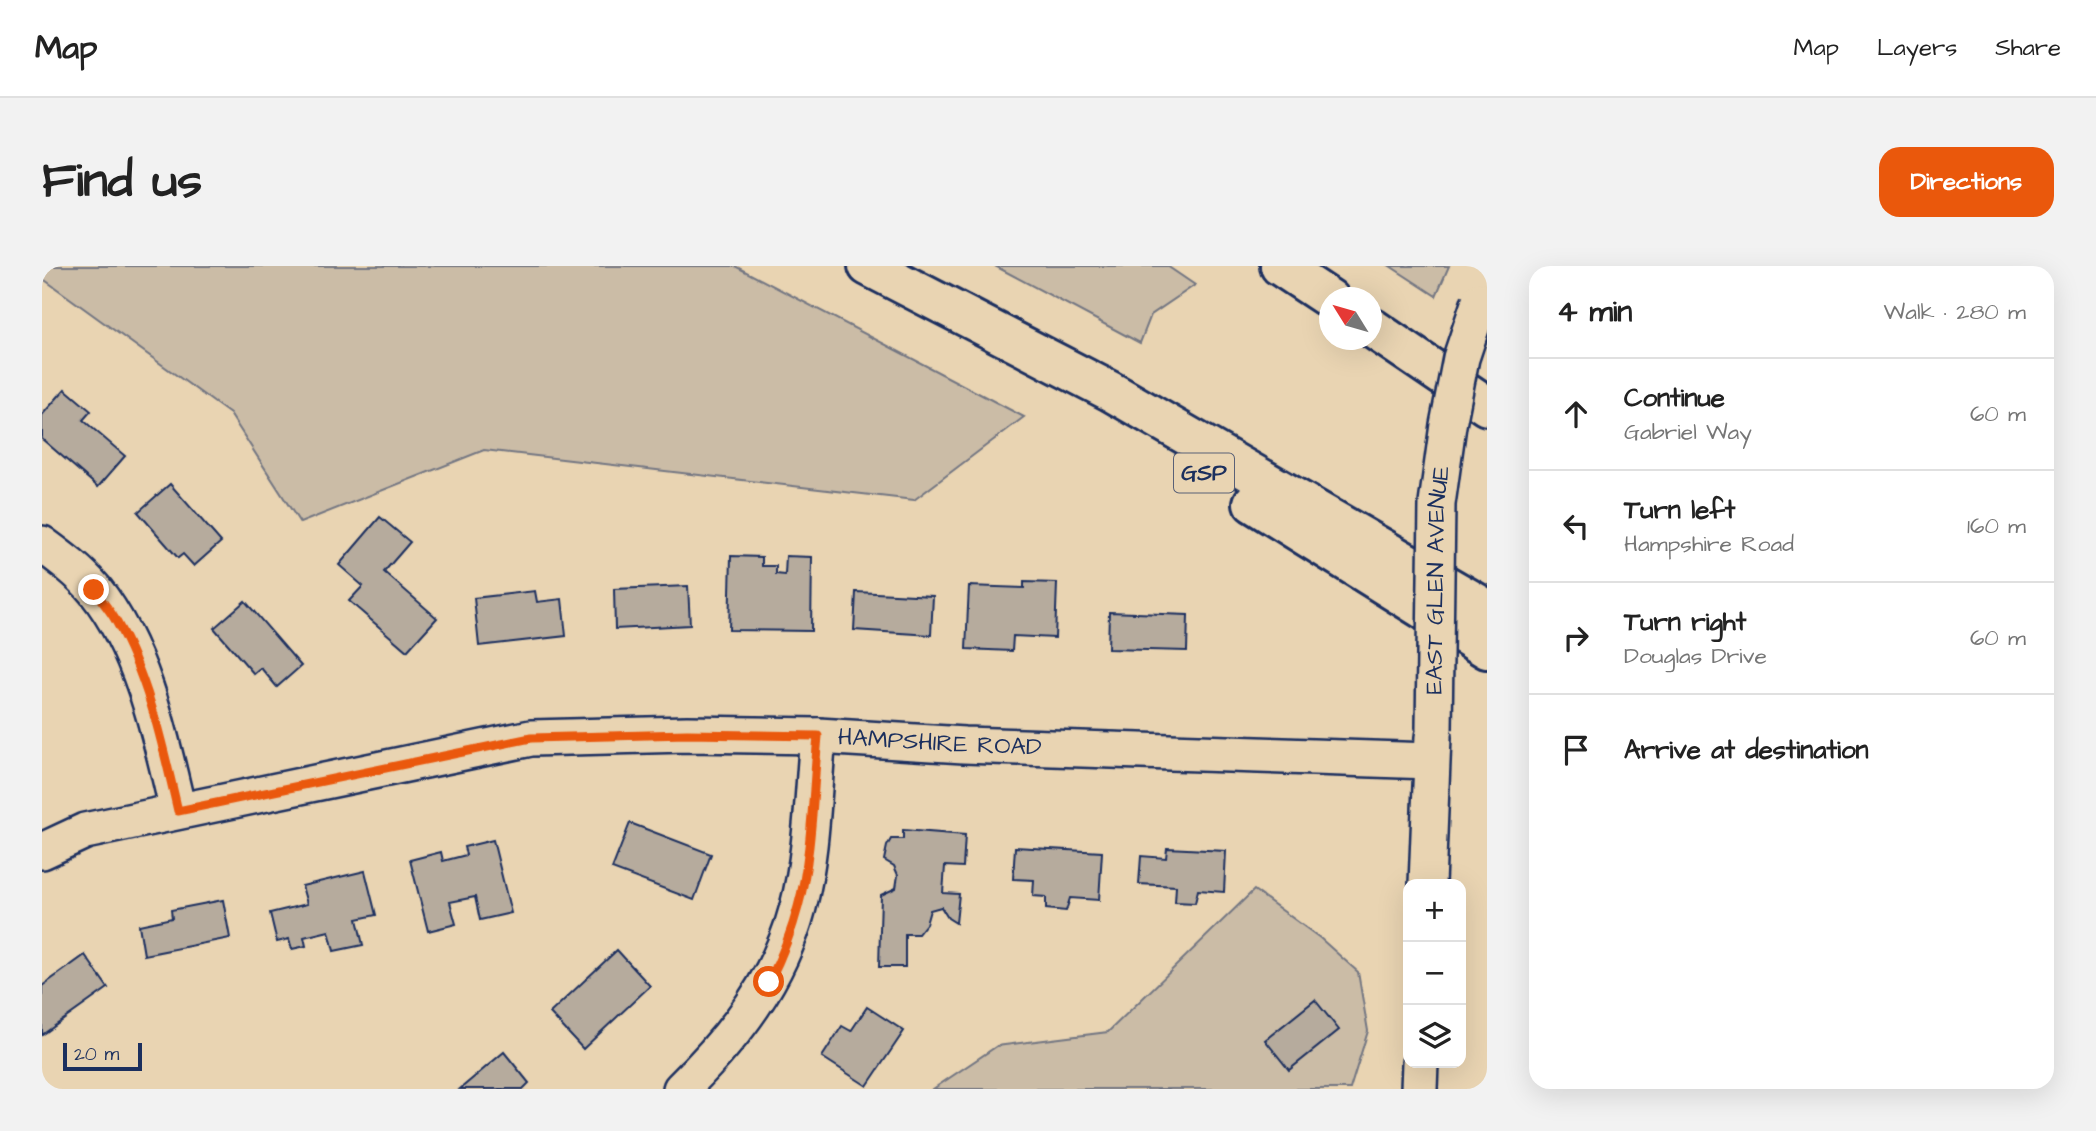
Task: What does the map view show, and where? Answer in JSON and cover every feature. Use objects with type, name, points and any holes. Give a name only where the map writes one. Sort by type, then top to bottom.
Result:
[{"type":"highway","name":"GSP","points":[[868,266],[1110,391],[1487,609]]},
{"type":"highway","points":[[1280,266],[1319,292]]},
{"type":"highway","name":"GSP","points":[[923,295],[1095,407],[1487,649]]},
{"type":"highway","points":[[1382,335],[1487,406]]},
{"type":"street","name":"EAST GLEN AVENUE","points":[[1427,879],[1437,504],[1461,358],[1483,292]]},
{"type":"street","points":[[42,544],[67,562],[94,590],[116,622],[140,676],[160,736],[178,811]]},
{"type":"street","name":"HAMPSHIRE ROAD","points":[[42,852],[85,831],[531,738],[687,734],[818,736],[964,746],[1432,745]]},
{"type":"street","points":[[681,1089],[746,1017],[769,982],[787,944],[799,905],[806,864],[818,736]]},
{"type":"street","points":[[1419,1089],[1420,1068]]},
{"type":"shaded area","points":[[42,266],[735,266],[1024,417],[914,500],[484,450],[300,523],[230,414],[42,278]]},
{"type":"shaded area","points":[[995,266],[1167,266],[1195,285],[1151,315],[1140,343]]},
{"type":"shaded area","points":[[1390,266],[1449,266],[1436,296]]},
{"type":"shaded area","points":[[1254,890],[1320,938],[1358,972],[1368,1031],[1350,1089],[933,1089],[997,1046],[1108,1032]]},
{"type":"building","points":[[65,389],[91,411],[83,420],[125,456],[98,487],[42,439],[42,415]]},
{"type":"building","points":[[170,484],[221,542],[194,566],[183,554],[178,558],[138,512]]},
{"type":"building","points":[[380,517],[410,542],[384,572],[437,618],[407,651],[349,601],[363,586],[339,565]]},
{"type":"building","points":[[731,556],[762,557],[762,566],[776,566],[776,574],[785,575],[786,556],[812,557],[811,631],[729,630]]},
{"type":"building","points":[[1024,582],[1057,583],[1055,638],[1013,636],[1012,651],[966,649],[969,586],[1024,588]]},
{"type":"building","points":[[688,586],[690,625],[615,629],[614,589]]},
{"type":"building","points":[[535,591],[537,602],[562,599],[566,636],[479,646],[474,598]]},
{"type":"building","points":[[856,592],[933,596],[931,635],[854,630]]},
{"type":"building","points":[[245,601],[301,666],[277,687],[261,668],[254,674],[214,628]]},
{"type":"building","points":[[1109,612],[1188,615],[1187,651],[1108,649]]},
{"type":"building","points":[[630,823],[711,854],[694,900],[612,869]]},
{"type":"building","points":[[903,830],[965,835],[963,867],[945,866],[943,893],[959,894],[956,923],[948,918],[941,907],[930,910],[926,924],[918,934],[905,934],[905,967],[879,967],[881,895],[896,888],[898,875],[894,866],[884,860],[891,839],[903,839]]},
{"type":"building","points":[[493,840],[511,913],[480,920],[475,897],[450,902],[456,924],[428,931],[410,860],[441,852],[443,861],[466,855],[464,847]]},
{"type":"building","points":[[1015,847],[1102,852],[1099,900],[1070,898],[1066,911],[1046,909],[1046,897],[1033,896],[1034,880],[1013,879]]},
{"type":"building","points":[[1167,848],[1226,851],[1224,892],[1198,890],[1195,903],[1175,902],[1176,886],[1139,884],[1141,856],[1166,858]]},
{"type":"building","points":[[365,871],[376,915],[357,919],[363,945],[334,951],[329,931],[304,937],[306,946],[292,949],[289,939],[277,942],[270,913],[307,904],[302,886]]},
{"type":"building","points":[[223,900],[230,938],[144,955],[139,925],[172,918],[171,910]]},
{"type":"building","points":[[617,950],[650,986],[583,1049],[550,1013]]},
{"type":"building","points":[[85,955],[108,988],[42,1035],[42,986]]},
{"type":"building","points":[[1315,1000],[1339,1030],[1289,1070],[1265,1040]]},
{"type":"building","points":[[867,1007],[904,1031],[867,1086],[822,1057],[842,1026],[851,1031]]},
{"type":"building","points":[[504,1052],[529,1083],[523,1089],[460,1089]]},
{"type":"route","points":[[94,590],[116,622],[140,676],[160,736],[178,811],[531,738],[687,734],[818,736],[806,864],[799,905],[787,944],[769,982]]}]
